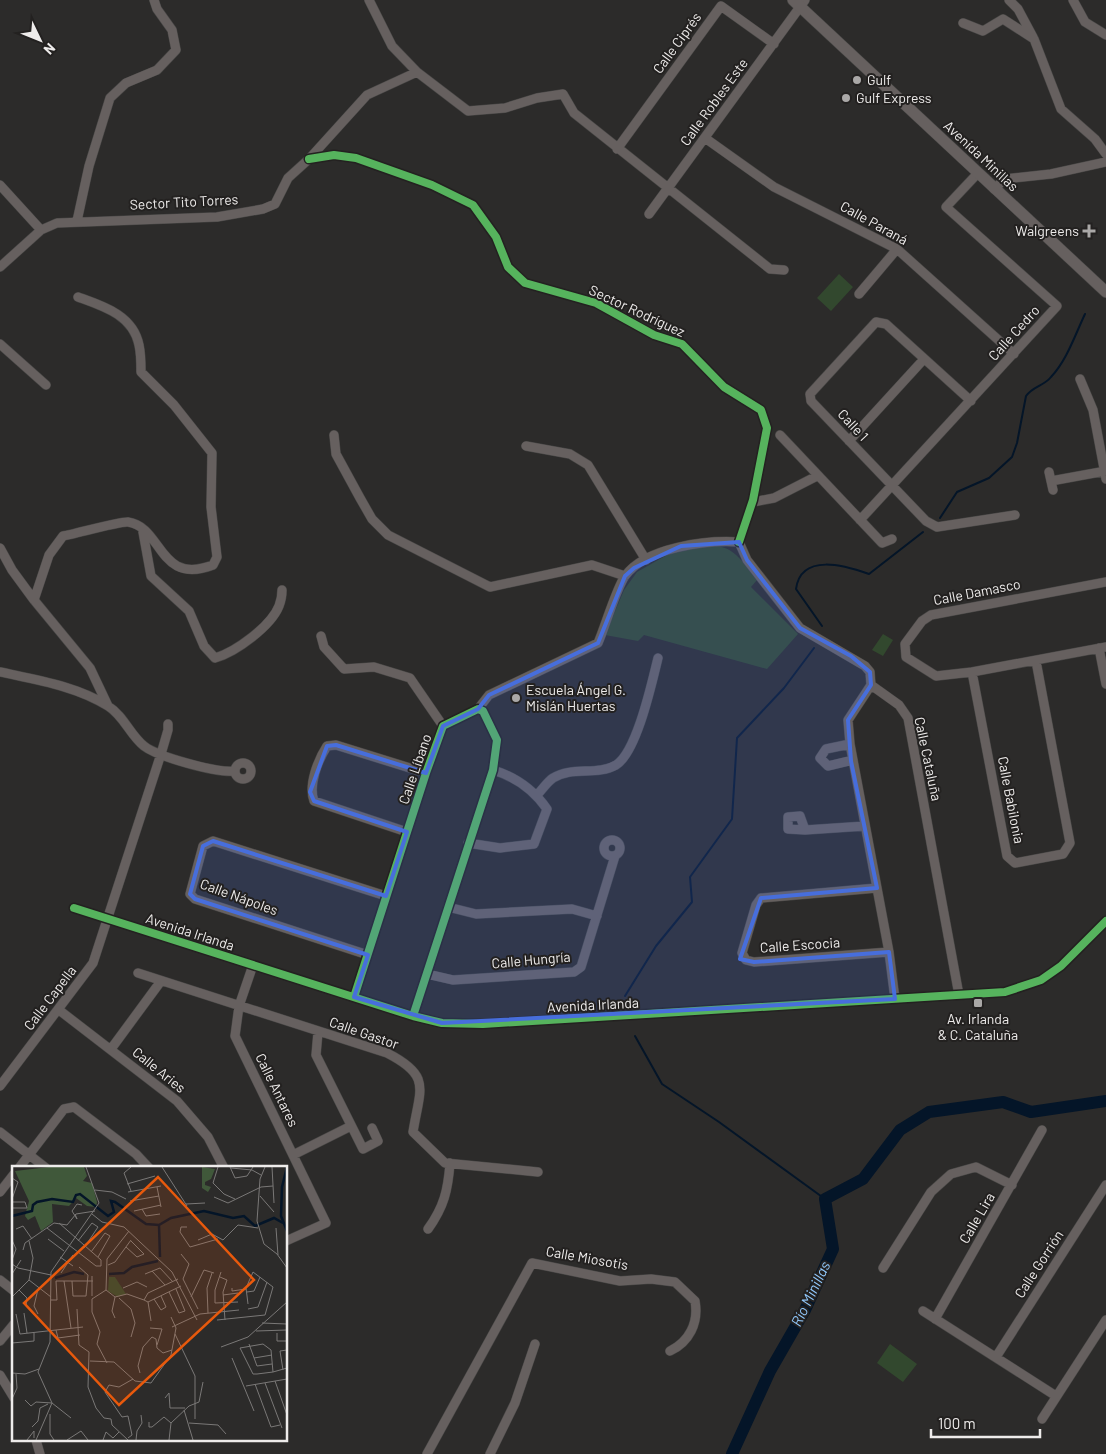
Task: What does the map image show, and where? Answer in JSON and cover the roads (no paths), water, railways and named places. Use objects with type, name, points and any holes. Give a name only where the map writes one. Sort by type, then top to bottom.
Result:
[{"type":"street","points":[[77,221],[89,166],[110,98],[126,83],[157,70],[176,50],[172,30],[157,9],[154,0]]},
{"type":"street","points":[[369,0],[392,46],[417,72],[468,111],[505,108],[536,98],[563,94],[574,114],[667,189],[770,269],[784,270]]},
{"type":"street","points":[[1009,0],[1018,9],[1034,40],[1061,109],[1095,139],[1106,154]]},
{"type":"street","points":[[1073,0],[1085,22],[1106,35]]},
{"type":"street","name":"Calle Robles Este","points":[[649,214],[774,44],[799,2]]},
{"type":"street","name":"Avenida Minillas","points":[[799,2],[994,189],[1106,292]]},
{"type":"street","name":"Calle Ciprés","points":[[617,149],[721,6],[774,44]]},
{"type":"street","points":[[963,22],[983,31],[1003,19],[1034,40]]},
{"type":"street","name":"Sector Tito Torres","points":[[0,265],[41,230],[57,223],[217,217],[263,210],[275,204],[288,178],[309,159],[367,95],[417,72]]},
{"type":"street","name":"Calle Paraná","points":[[705,138],[774,187],[897,249],[1014,354]]},
{"type":"street","name":"Sector Rodríguez","points":[[309,159],[334,155],[356,158],[432,186],[473,205],[496,238],[508,267],[525,283],[596,303],[654,335],[682,344],[724,387],[761,410],[766,428],[753,502],[739,542]]},
{"type":"street","points":[[994,189],[1005,179],[1051,174],[1106,162]]},
{"type":"street","name":"Calle Cedro","points":[[860,520],[1057,306],[946,207],[978,173]]},
{"type":"street","points":[[0,185],[41,230]]},
{"type":"street","points":[[859,294],[897,249]]},
{"type":"street","points":[[34,600],[49,556],[63,536],[128,522],[143,529],[169,562],[184,568],[204,569],[213,565],[217,557],[211,507],[212,453],[174,405],[141,372],[139,344],[126,320],[111,309],[78,296]]},
{"type":"street","name":"Calle 1","points":[[924,359],[886,324],[876,322],[810,394],[811,401],[918,514],[937,527],[1015,515]]},
{"type":"street","points":[[0,344],[46,384]]},
{"type":"street","points":[[849,441],[924,359],[971,401]]},
{"type":"street","points":[[1053,490],[1050,476],[1106,473],[1093,410],[1080,379]]},
{"type":"street","points":[[334,435],[336,454],[372,519],[388,535],[490,587],[592,565],[625,576],[646,560],[681,546],[716,541],[739,542],[747,560],[800,628],[865,666],[870,672],[871,685],[848,720],[850,744],[889,952],[895,999]]},
{"type":"street","points":[[780,435],[882,543],[892,539]]},
{"type":"street","points":[[526,446],[570,454],[588,465],[646,560]]},
{"type":"street","points":[[753,502],[774,498],[818,476]]},
{"type":"street","points":[[143,529],[151,576],[189,611],[204,646],[215,658],[230,654],[269,622],[280,606],[282,590]]},
{"type":"street","points":[[0,548],[12,570],[34,600],[90,668],[108,706]]},
{"type":"street","name":"Calle Líbano","points":[[354,997],[406,832],[444,726],[478,709],[490,695],[598,643],[625,576]]},
{"type":"street","name":"Calle Damasco","points":[[1103,648],[972,672],[936,676],[906,657],[906,644],[922,621],[931,615],[1106,582]]},
{"type":"street","points":[[321,636],[324,647],[344,668],[374,667],[410,678],[444,726]]},
{"type":"street","points":[[1103,648],[1106,684]]},
{"type":"street","points":[[537,795],[552,779],[566,772],[604,770],[618,764],[629,748],[644,712],[658,658]]},
{"type":"street","name":"Calle Babilonia","points":[[972,672],[1008,856],[1015,863],[1030,861],[1063,854],[1070,843],[1036,660]]},
{"type":"street","points":[[0,672],[64,686],[108,706],[121,716],[144,746],[161,754],[215,771],[234,772]]},
{"type":"street","name":"Calle Cataluña","points":[[871,685],[899,705],[908,718],[959,995]]},
{"type":"street","points":[[413,1016],[493,770],[497,740],[484,711],[478,709]]},
{"type":"street","name":"Calle Capella","points":[[0,1086],[93,963],[161,754],[168,724]]},
{"type":"street","points":[[850,744],[826,749],[820,758],[828,766],[853,760]]},
{"type":"street","points":[[406,832],[314,801],[310,792],[322,755],[327,746],[336,745],[426,773]]},
{"type":"street","points":[[468,843],[500,848],[534,844],[547,809],[537,795],[512,776],[493,770]]},
{"type":"street","points":[[805,830],[865,826]]},
{"type":"street","name":"Calle Nápoles","points":[[368,955],[195,899],[190,894],[193,878],[203,846],[213,841],[386,896]]},
{"type":"street","name":"Calle Hungría","points":[[427,974],[453,980],[574,972],[581,967],[616,856]]},
{"type":"street","name":"Calle Escocia","points":[[877,888],[761,898],[756,905],[742,953],[746,960],[754,962],[889,952]]},
{"type":"street","points":[[448,907],[476,914],[572,908],[598,916]]},
{"type":"street","name":"Avenida Irlanda","points":[[74,908],[413,1016],[442,1023],[483,1024],[1006,992],[1041,980],[1061,966],[1106,921]]},
{"type":"street","name":"Calle Antares","points":[[253,965],[239,1006],[235,1036],[326,1223],[288,1240]]},
{"type":"street","name":"Calle Gastor","points":[[138,973],[161,982],[387,1053],[405,1062],[416,1072],[421,1085],[413,1132],[444,1162],[450,1163]]},
{"type":"street","points":[[111,1050],[161,982]]},
{"type":"street","name":"Calle Aries","points":[[59,1010],[177,1101],[208,1137],[223,1166]]},
{"type":"street","points":[[318,1032],[316,1055],[363,1149],[378,1141],[372,1128]]},
{"type":"street","points":[[20,1166],[64,1109],[74,1107],[136,1154],[147,1166]]},
{"type":"street","points":[[293,1155],[351,1126]]},
{"type":"street","name":"Calle Lira","points":[[935,1319],[1042,1130]]},
{"type":"street","points":[[0,1132],[44,1166]]},
{"type":"street","points":[[428,1229],[441,1211],[445,1200],[449,1186],[450,1163],[538,1172]]},
{"type":"street","points":[[884,1268],[931,1192],[951,1174],[976,1167],[1012,1185]]},
{"type":"street","points":[[0,1192],[12,1177]]},
{"type":"street","name":"Calle Gorrión","points":[[996,1357],[1106,1185]]},
{"type":"street","name":"Calle Miosotis","points":[[427,1454],[532,1263],[620,1281],[651,1278],[675,1282],[695,1301],[696,1319],[685,1340],[670,1351]]},
{"type":"street","points":[[0,1280],[12,1286]]},
{"type":"street","points":[[923,1311],[1056,1396]]},
{"type":"street","points":[[1042,1419],[1106,1320]]},
{"type":"street","points":[[0,1341],[12,1326]]},
{"type":"street","points":[[490,1454],[515,1403],[535,1344]]},
{"type":"street","points":[[0,1376],[12,1395]]},
{"type":"waterway","points":[[940,518],[957,492],[989,478],[1012,457],[1017,443],[1026,396],[1048,380],[1057,370],[1085,314]]},
{"type":"waterway","points":[[822,626],[796,589],[800,577],[806,570],[815,566],[837,565],[869,574],[923,532]]},
{"type":"waterway","points":[[625,996],[656,946],[692,902],[690,877],[732,819],[737,738],[784,688],[814,648]]},
{"type":"waterway","points":[[635,1036],[662,1084],[719,1122],[825,1199]]},
{"type":"waterway","name":"Río Minillas","points":[[732,1454],[770,1371],[805,1310],[833,1249],[825,1199],[863,1179],[900,1130],[929,1112],[1003,1102],[1031,1112],[1106,1101]]},
{"type":"place","name":"Gulf","points":[[857,80]]},
{"type":"place","name":"Gulf Express","points":[[846,98]]},
{"type":"place","name":"Walgreens","points":[[1089,231]]},
{"type":"place","name":"Escuela Ángel G. Mislán Huertas","points":[[516,698]]},
{"type":"place","name":"Av. Irlanda & C. Cataluña","points":[[978,1003]]}]
